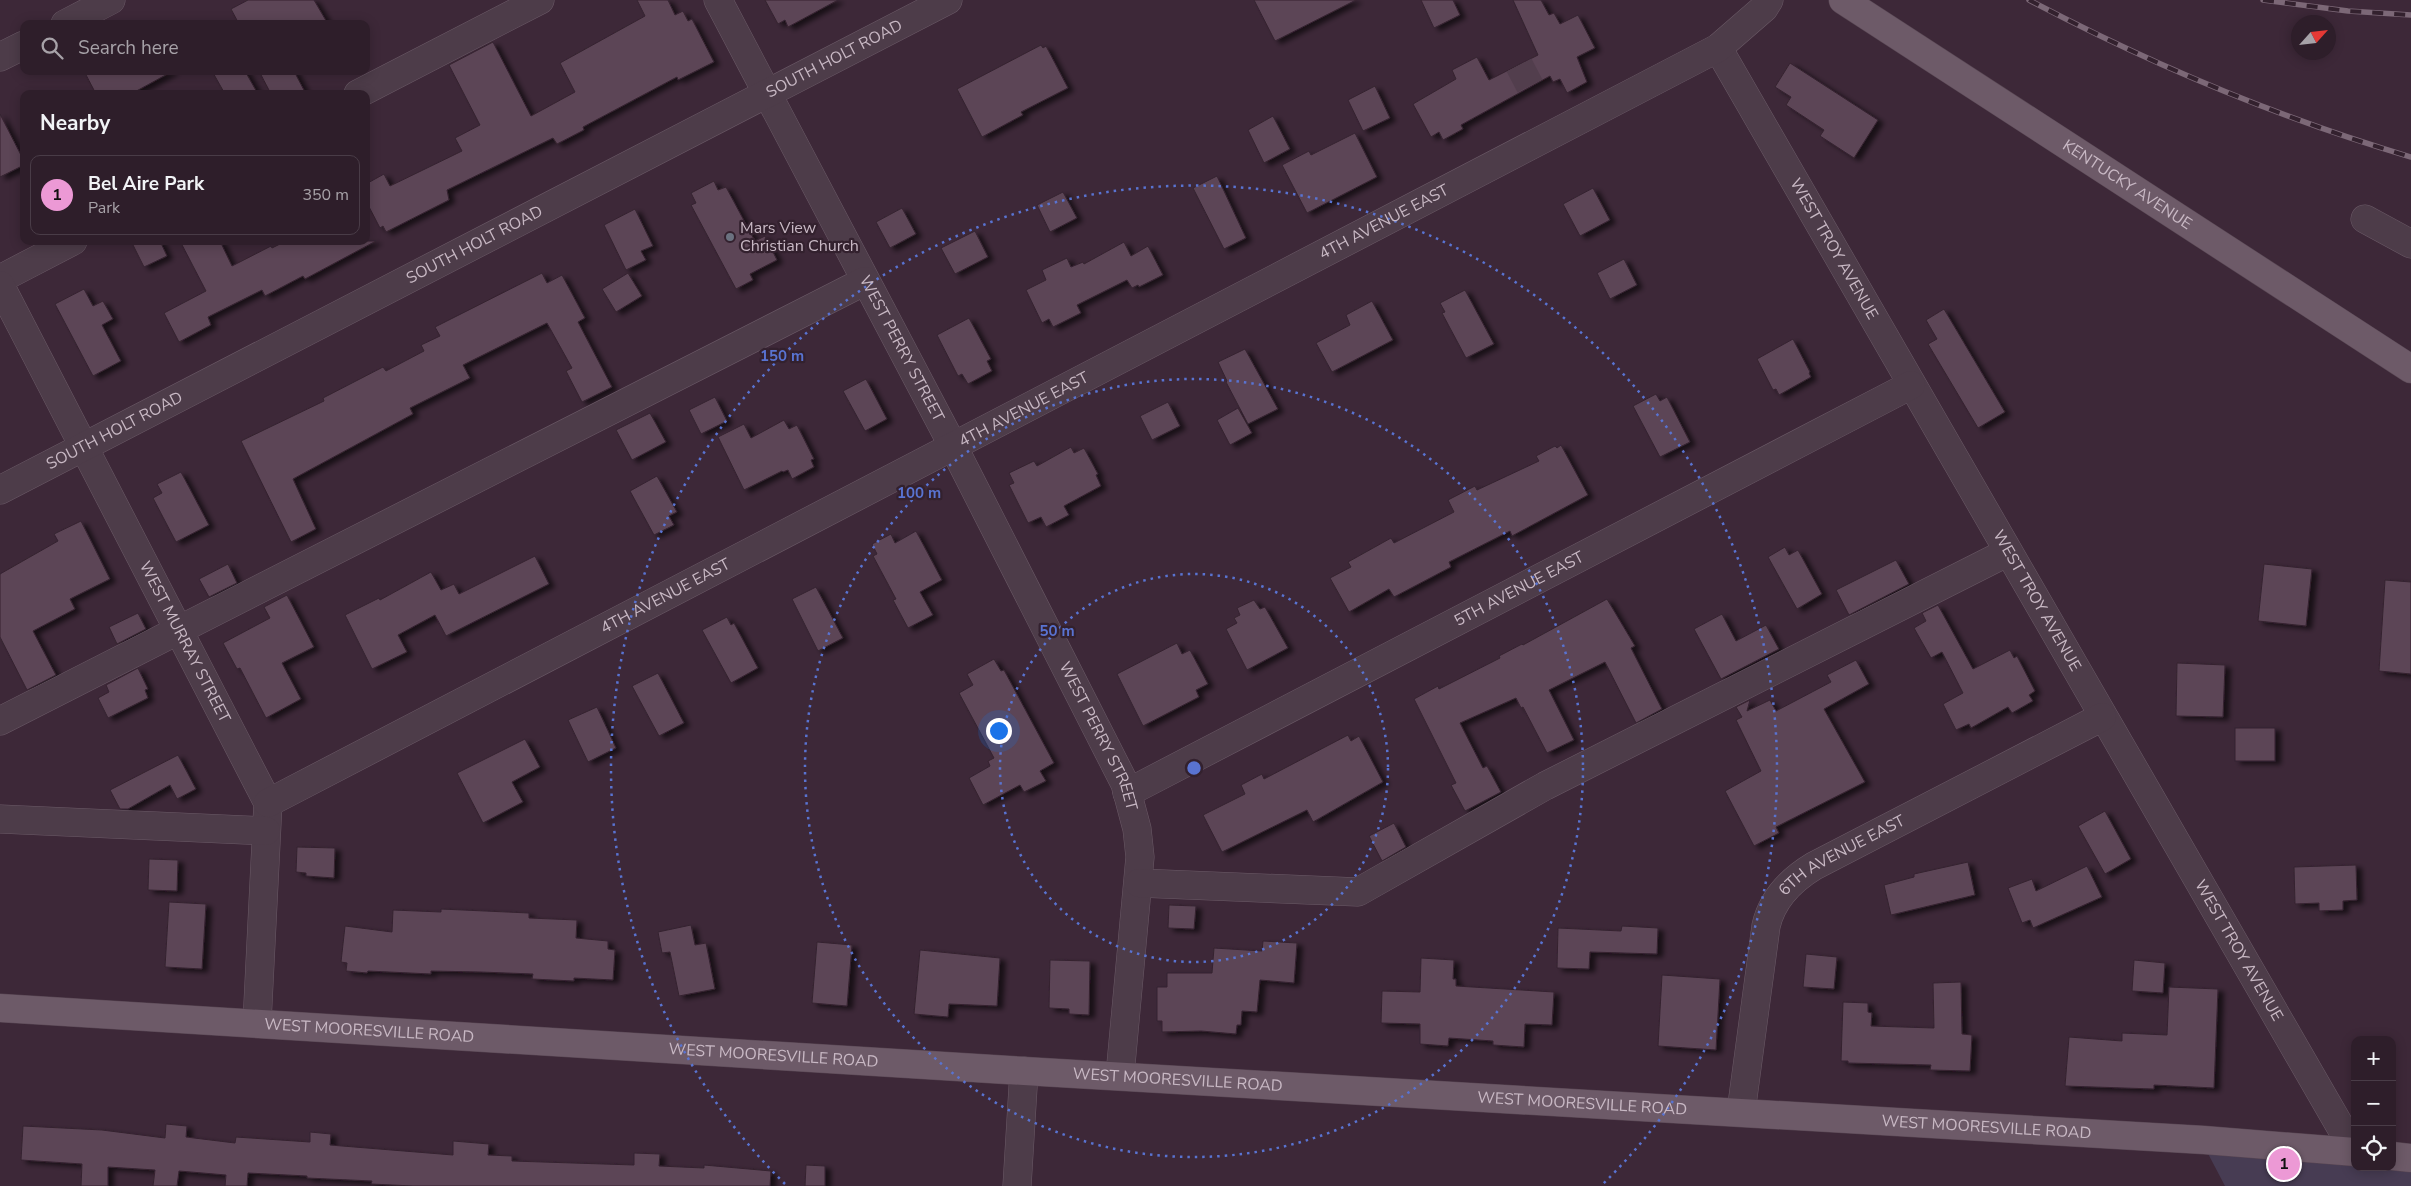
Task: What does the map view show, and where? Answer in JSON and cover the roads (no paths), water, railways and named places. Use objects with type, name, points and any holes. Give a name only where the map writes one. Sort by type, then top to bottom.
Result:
[{"type":"main road","name":"KENTUCKY AVENUE","points":[[1843,0],[2411,369]]},
{"type":"main road","name":"WEST MOORESVILLE ROAD","points":[[0,1008],[1024,1071],[2204,1140],[2351,1152]]},
{"type":"main road","points":[[2396,1156],[2411,1158]]},
{"type":"street","points":[[73,20],[111,0]]},
{"type":"street","points":[[366,90],[540,0]]},
{"type":"street","name":"WEST PERRY STREET","points":[[718,0],[766,95],[953,446],[1113,758],[1127,793],[1138,836],[1139,883],[1120,1076]]},
{"type":"street","name":"SOUTH HOLT ROAD","points":[[0,490],[948,0]]},
{"type":"street","name":"4TH AVENUE EAST","points":[[268,803],[1718,48],[1764,8],[1769,0]]},
{"type":"street","points":[[0,57],[20,47]]},
{"type":"street","name":"WEST TROY AVENUE","points":[[1718,48],[2351,1145]]},
{"type":"street","points":[[2365,219],[2411,244]]},
{"type":"street","points":[[0,279],[65,245]]},
{"type":"street","points":[[0,721],[865,281]]},
{"type":"street","name":"WEST MURRAY STREET","points":[[0,286],[268,803]]},
{"type":"street","name":"5TH AVENUE EAST","points":[[1127,793],[1912,385]]},
{"type":"street","points":[[1139,883],[1358,892],[1545,786],[2008,552]]},
{"type":"street","name":"6TH AVENUE EAST","points":[[1741,1112],[1764,936],[1768,917],[1783,892],[1796,878],[1814,866],[2102,716]]},
{"type":"street","points":[[257,1024],[268,803]]},
{"type":"street","points":[[0,819],[266,831]]},
{"type":"street","points":[[1017,1186],[1024,1071]]},
{"type":"tunnel","points":[[1519,65],[1530,86]]},
{"type":"railway","points":[[2029,0],[2075,24],[2216,88],[2313,125],[2411,157]]},
{"type":"railway","points":[[2263,0],[2348,11],[2411,15]]},
{"type":"place","name":"Mars View Christian Church","points":[[730,237]]},
{"type":"place","name":"Bel Aire Park","points":[[2284,1164]]}]
